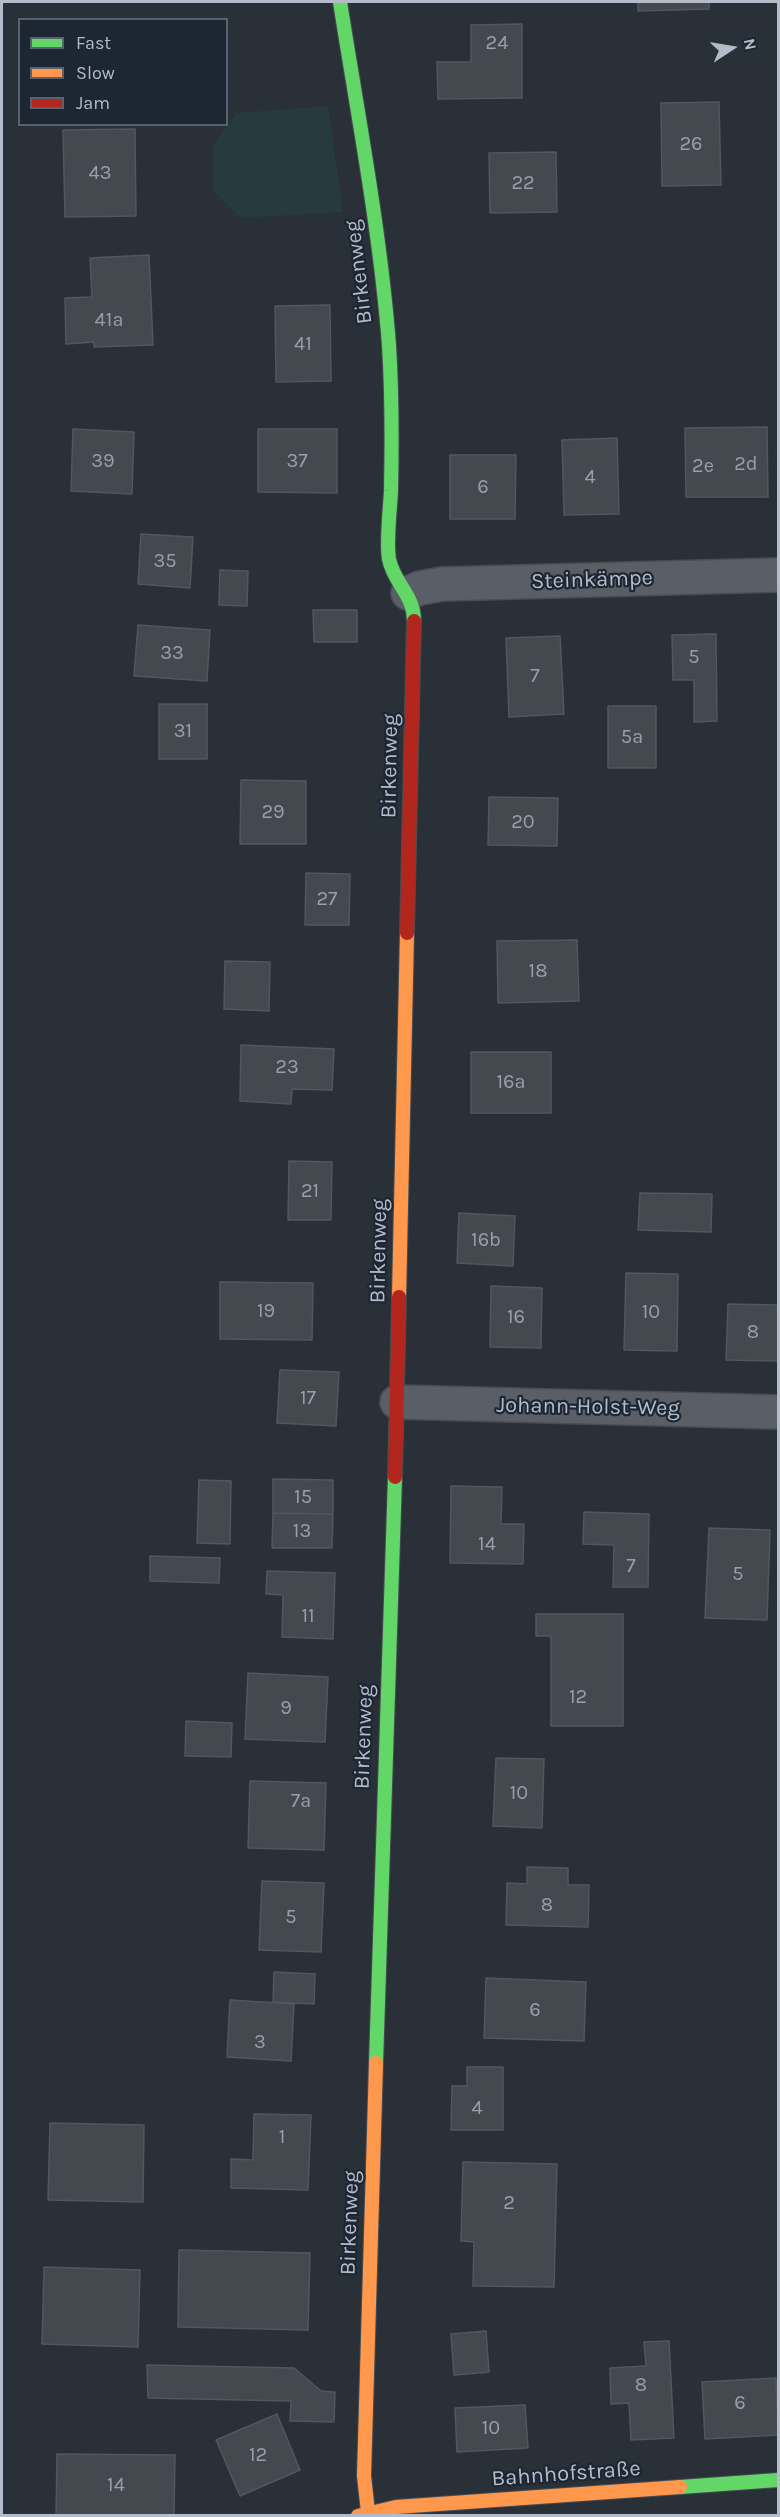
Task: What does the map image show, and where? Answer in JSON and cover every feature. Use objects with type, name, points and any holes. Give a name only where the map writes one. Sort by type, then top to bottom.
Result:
[{"type":"street","name":"Birkenweg","points":[[340,2],[378,238],[389,346],[392,450],[389,560],[398,582],[408,593],[414,612],[397,1402],[363,2514]]},
{"type":"street","name":"Steinkämpe","points":[[408,593],[442,584],[778,575]]},
{"type":"street","name":"Johann-Holst-Weg","points":[[397,1402],[778,1412]]},
{"type":"street","name":"Bahnhofstraße","points":[[363,2514],[434,2504],[778,2480]]},
{"type":"green space","points":[[328,106],[343,212],[241,218],[214,191],[214,144],[236,113]]},
{"type":"building","points":[[638,2],[709,2],[709,9],[638,11]]},
{"type":"building","points":[[522,24],[522,98],[438,99],[437,62],[471,62],[471,25]]},
{"type":"building","points":[[719,102],[721,185],[662,186],[661,103]]},
{"type":"building","points":[[135,129],[136,216],[65,217],[63,130]]},
{"type":"building","points":[[556,152],[557,212],[490,213],[489,153]]},
{"type":"building","points":[[149,255],[153,345],[94,347],[94,342],[66,344],[65,298],[92,297],[90,258]]},
{"type":"building","points":[[330,305],[331,381],[276,382],[275,306]]},
{"type":"building","points":[[767,427],[768,497],[686,497],[685,428]]},
{"type":"building","points":[[73,429],[134,432],[132,494],[71,491]]},
{"type":"building","points":[[258,429],[337,429],[337,493],[258,492]]},
{"type":"building","points":[[617,438],[619,514],[564,515],[562,440]]},
{"type":"building","points":[[450,455],[516,455],[515,519],[450,519]]},
{"type":"building","points":[[141,534],[193,537],[190,588],[138,584]]},
{"type":"building","points":[[220,570],[248,571],[247,606],[219,605]]},
{"type":"building","points":[[313,610],[357,610],[357,642],[314,642]]},
{"type":"building","points":[[138,625],[210,630],[207,681],[134,676]]},
{"type":"building","points":[[716,634],[717,721],[694,722],[694,680],[673,680],[672,635]]},
{"type":"building","points":[[560,636],[564,714],[509,717],[506,638]]},
{"type":"building","points":[[159,704],[207,704],[207,759],[159,759]]},
{"type":"building","points":[[608,706],[656,706],[656,768],[608,768]]},
{"type":"building","points":[[241,780],[306,781],[306,844],[240,844]]},
{"type":"building","points":[[489,797],[558,798],[557,846],[488,845]]},
{"type":"building","points":[[306,873],[350,874],[349,925],[305,925]]},
{"type":"building","points":[[577,940],[579,1001],[498,1003],[497,941]]},
{"type":"building","points":[[225,961],[270,962],[269,1011],[224,1009]]},
{"type":"building","points":[[241,1045],[334,1049],[332,1090],[292,1089],[291,1104],[240,1101]]},
{"type":"building","points":[[471,1052],[551,1052],[551,1113],[471,1113]]},
{"type":"building","points":[[289,1161],[332,1162],[331,1220],[288,1220]]},
{"type":"building","points":[[640,1193],[712,1194],[711,1232],[638,1230]]},
{"type":"building","points":[[459,1213],[515,1216],[513,1266],[457,1263]]},
{"type":"building","points":[[626,1273],[678,1274],[677,1351],[624,1350]]},
{"type":"building","points":[[220,1282],[313,1283],[312,1340],[220,1339]]},
{"type":"building","points":[[491,1286],[542,1288],[541,1348],[490,1347]]},
{"type":"building","points":[[728,1304],[778,1305],[778,1361],[726,1360]]},
{"type":"building","points":[[280,1370],[339,1372],[336,1426],[277,1423]]},
{"type":"building","points":[[273,1479],[333,1480],[333,1514],[273,1513]]},
{"type":"building","points":[[199,1480],[231,1481],[230,1544],[197,1543]]},
{"type":"building","points":[[451,1486],[502,1487],[501,1524],[524,1524],[523,1564],[450,1563]]},
{"type":"building","points":[[584,1512],[649,1514],[648,1587],[613,1587],[614,1545],[583,1544]]},
{"type":"building","points":[[273,1513],[333,1514],[332,1548],[272,1548]]},
{"type":"building","points":[[709,1528],[770,1530],[767,1620],[705,1618]]},
{"type":"building","points":[[150,1556],[220,1558],[219,1583],[150,1581]]},
{"type":"building","points":[[267,1571],[335,1573],[333,1639],[282,1637],[283,1595],[266,1594]]},
{"type":"building","points":[[536,1614],[623,1614],[623,1726],[551,1726],[551,1636],[536,1636]]},
{"type":"building","points":[[248,1673],[328,1677],[325,1742],[245,1739]]},
{"type":"building","points":[[186,1721],[232,1723],[231,1757],[185,1756]]},
{"type":"building","points":[[496,1758],[544,1759],[542,1828],[493,1826]]},
{"type":"building","points":[[250,1781],[326,1783],[324,1850],[248,1848]]},
{"type":"building","points":[[527,1867],[568,1868],[568,1885],[589,1885],[588,1927],[506,1925],[507,1883],[527,1884]]},
{"type":"building","points":[[262,1881],[324,1883],[321,1952],[259,1950]]},
{"type":"building","points":[[274,1972],[315,1974],[314,2004],[273,2002]]},
{"type":"building","points":[[486,1978],[586,1982],[584,2041],[484,2038]]},
{"type":"building","points":[[230,2000],[294,2004],[291,2061],[227,2057]]},
{"type":"building","points":[[467,2067],[503,2067],[503,2130],[451,2130],[452,2086],[467,2086]]},
{"type":"building","points":[[254,2114],[311,2115],[308,2190],[231,2188],[231,2159],[253,2160]]},
{"type":"building","points":[[50,2123],[144,2125],[143,2202],[48,2200]]},
{"type":"building","points":[[463,2162],[557,2164],[554,2287],[473,2286],[474,2242],[461,2241]]},
{"type":"building","points":[[179,2250],[310,2253],[308,2330],[178,2327]]},
{"type":"building","points":[[44,2267],[140,2270],[138,2347],[42,2344]]},
{"type":"building","points":[[486,2331],[489,2372],[454,2375],[451,2334]]},
{"type":"building","points":[[669,2341],[674,2438],[631,2440],[629,2403],[611,2404],[610,2368],[646,2366],[644,2342]]},
{"type":"building","points":[[147,2365],[294,2368],[321,2391],[335,2392],[334,2422],[290,2421],[291,2401],[148,2398]]},
{"type":"building","points":[[776,2378],[778,2435],[705,2439],[702,2382]]},
{"type":"building","points":[[525,2405],[528,2448],[457,2452],[455,2408]]},
{"type":"building","points":[[277,2414],[300,2470],[240,2496],[216,2440]]},
{"type":"building","points":[[57,2454],[175,2455],[174,2516],[56,2516]]},
{"type":"traffic: fast","points":[[340,2],[374,216],[389,345],[392,436],[388,552],[395,575],[411,603],[414,621]]},
{"type":"traffic: fast","points":[[376,2063],[395,1477]]},
{"type":"traffic: fast","points":[[680,2487],[778,2480]]},
{"type":"traffic: slow","points":[[399,1297],[407,933]]},
{"type":"traffic: slow","points":[[368,2512],[364,2476],[376,2063]]},
{"type":"traffic: slow","points":[[358,2516],[396,2507],[680,2487]]},
{"type":"traffic: jam","points":[[407,933],[414,621]]},
{"type":"traffic: jam","points":[[395,1477],[399,1297]]}]
